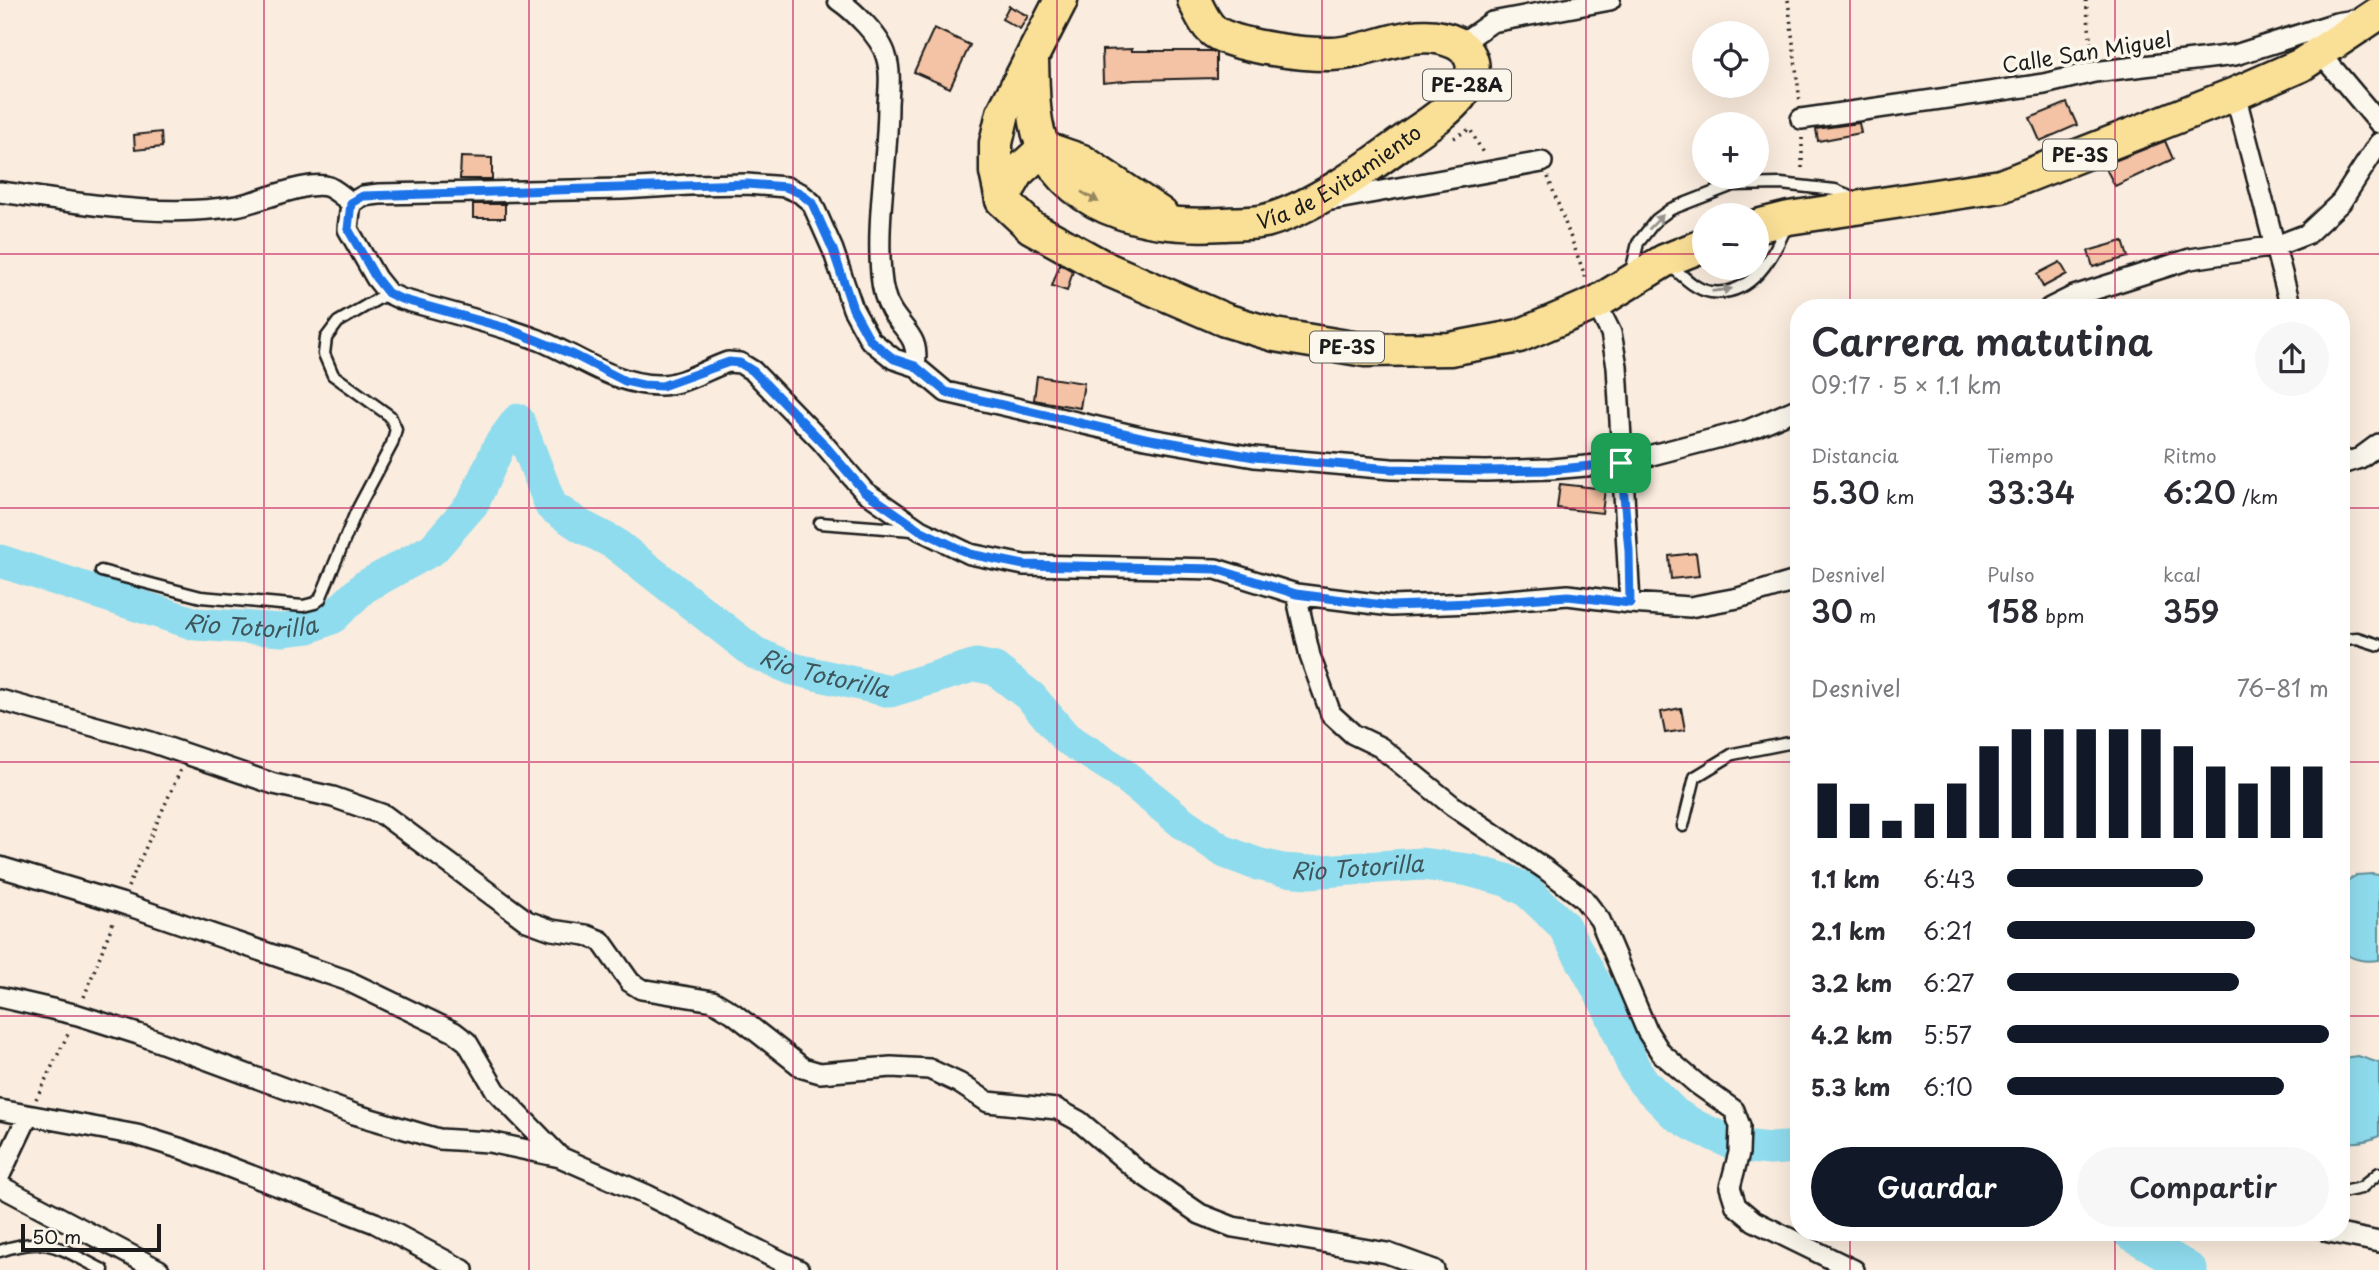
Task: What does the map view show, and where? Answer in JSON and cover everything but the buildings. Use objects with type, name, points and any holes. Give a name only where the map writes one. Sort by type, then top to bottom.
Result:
[{"type":"highway","points":[[1002,201],[996,172],[996,143],[1003,113],[1061,0]]},
{"type":"highway","name":"PE-28A","points":[[1194,0],[1202,18],[1216,34],[1272,49],[1333,54],[1416,36],[1439,36],[1460,45]]},
{"type":"highway","name":"PE-3S","points":[[1769,223],[2001,186],[2235,94],[2301,65],[2377,15]]},
{"type":"highway","name":"Vía de Evitamiento","points":[[1044,148],[1071,185],[1116,213],[1144,220],[1196,226],[1264,222],[1309,204],[1390,152],[1444,112],[1461,95],[1472,77],[1470,55],[1460,45]]},
{"type":"highway","points":[[1002,201],[1019,171],[1044,148],[1034,109],[1032,58]]},
{"type":"highway","name":"PE-3S","points":[[1002,201],[1031,227],[1109,270],[1225,320],[1275,335],[1365,350],[1450,349],[1519,336],[1596,303],[1664,261],[1692,250]]},
{"type":"street","points":[[838,0],[877,37],[886,54],[889,68],[881,273],[884,295],[891,310],[912,336],[917,354],[915,366]]},
{"type":"street","points":[[1460,45],[1492,22],[1610,0]]},
{"type":"street","name":"Calle San Miguel","points":[[1801,119],[2044,84],[2094,72],[2235,55],[2336,23],[2377,15]]},
{"type":"street","points":[[2320,52],[2379,123]]},
{"type":"street","points":[[2235,94],[2289,299]]},
{"type":"street","points":[[2068,299],[2190,259],[2276,246],[2307,234],[2341,202],[2379,143]]},
{"type":"street","points":[[1309,204],[1542,162]]},
{"type":"street","points":[[351,203],[363,196],[379,194],[747,184],[786,187],[800,193],[812,203],[833,250],[853,309],[870,340],[894,359],[915,366],[946,392],[1145,438],[1254,457],[1391,469],[1550,470],[1621,463],[1748,429],[1790,412]]},
{"type":"street","points":[[0,192],[133,209],[184,211],[261,201],[303,186],[319,185],[337,192],[351,203]]},
{"type":"street","points":[[351,203],[348,229],[376,278],[388,293],[506,328],[574,355],[625,381],[643,385],[662,386],[729,362],[740,363],[753,371],[822,442],[864,491],[920,530],[970,554],[1024,565],[1216,569],[1296,594],[1391,606],[1568,596],[1690,607],[1738,598],[1790,583]]},
{"type":"street","points":[[1596,303],[1611,332],[1617,366],[1630,603]]},
{"type":"street","points":[[2350,461],[2360,458],[2379,444]]},
{"type":"street","points":[[1296,594],[1310,656],[1331,714],[1353,734],[1380,747],[1453,806],[1583,898],[1600,920],[1647,1031],[1661,1053],[1697,1084],[1734,1110],[1740,1126],[1739,1153],[1730,1187],[1736,1206],[1754,1220],[1790,1238]]},
{"type":"street","points":[[0,700],[151,742],[274,784],[333,797],[384,815],[527,921],[552,930],[586,935],[601,941],[630,982],[641,989],[713,1001],[733,1013],[803,1068],[820,1073],[891,1068],[929,1069],[959,1083],[988,1102],[1057,1109],[1079,1121],[1139,1172],[1200,1214],[1233,1227],[1387,1253],[1434,1270]]},
{"type":"street","points":[[0,867],[121,903],[346,980],[454,1032],[467,1042],[496,1091],[560,1157]]},
{"type":"street","points":[[0,997],[78,1015],[243,1071],[354,1114],[439,1139],[489,1142],[560,1157],[647,1195],[799,1270]]},
{"type":"street","points":[[0,1110],[137,1135],[182,1149],[375,1223],[463,1270]]},
{"type":"street","points":[[0,1175],[28,1116]]},
{"type":"street","points":[[0,1186],[159,1270]]},
{"type":"street","points":[[2350,1236],[2379,1242]]},
{"type":"street","points":[[1796,1241],[1854,1270]]},
{"type":"lane","points":[[1628,283],[1638,243],[1656,220],[1671,209],[1733,185],[1802,186],[1835,190],[1874,205]]},
{"type":"lane","points":[[1664,261],[1690,283],[1710,292],[1737,289],[1758,275],[1777,249],[1789,218]]},
{"type":"lane","points":[[102,571],[201,597],[303,606],[316,603],[356,512],[392,444],[396,429],[390,416],[333,375],[324,354],[326,338],[338,322],[388,293]]},
{"type":"lane","points":[[820,523],[920,530]]},
{"type":"lane","points":[[2350,638],[2379,645]]},
{"type":"lane","points":[[1683,826],[1695,777],[1733,754],[1790,743]]},
{"type":"lane","points":[[2350,1190],[2361,1188],[2379,1173]]},
{"type":"lane","points":[[0,1251],[22,1243],[40,1242],[103,1270]]},
{"type":"path","points":[[1788,0],[1801,119],[1802,186]]},
{"type":"path","points":[[2087,0],[2094,72]]},
{"type":"path","points":[[1470,129],[1492,171]]},
{"type":"path","points":[[1542,162],[1596,303]]},
{"type":"path","points":[[28,1116],[78,1015],[121,903],[188,755]]},
{"type":"water","points":[[2357,875],[2379,875],[2379,960],[2350,956],[2350,879]]},
{"type":"water","points":[[2358,1056],[2379,1063],[2379,1136],[2360,1142],[2350,1142],[2350,1057]]},
{"type":"waterway","name":"Rio Totorilla","points":[[0,561],[196,624],[282,630],[309,627],[332,618],[364,587],[433,549],[473,503],[499,446],[518,420],[551,506],[614,543],[755,653],[793,669],[890,691],[976,665],[995,669],[1031,697],[1066,738],[1120,772],[1183,823],[1225,852],[1257,864],[1309,872],[1421,864],[1469,870],[1506,880],[1526,890],[1563,925],[1610,1011],[1634,1068],[1644,1083],[1675,1114],[1736,1145]]},
{"type":"waterway","name":"Rio Totorilla","points":[[1742,1146],[1790,1148]]},
{"type":"waterway","name":"Rio Totorilla","points":[[2143,1241],[2191,1270]]},
{"type":"route","points":[[747,184],[786,187],[800,193],[812,203],[833,250],[853,309],[870,340],[894,359],[915,366],[946,392],[1145,438],[1254,457],[1391,469],[1486,471],[1550,470],[1621,463],[1629,551],[1630,603],[1568,596],[1391,606],[1296,594],[1216,569],[1024,565],[970,554],[920,530],[864,491],[822,442],[753,371],[740,363],[729,362],[715,366],[662,386],[643,385],[625,381],[574,355],[506,328],[388,293],[376,278],[348,229],[351,203],[363,196],[379,194],[747,184]]}]
